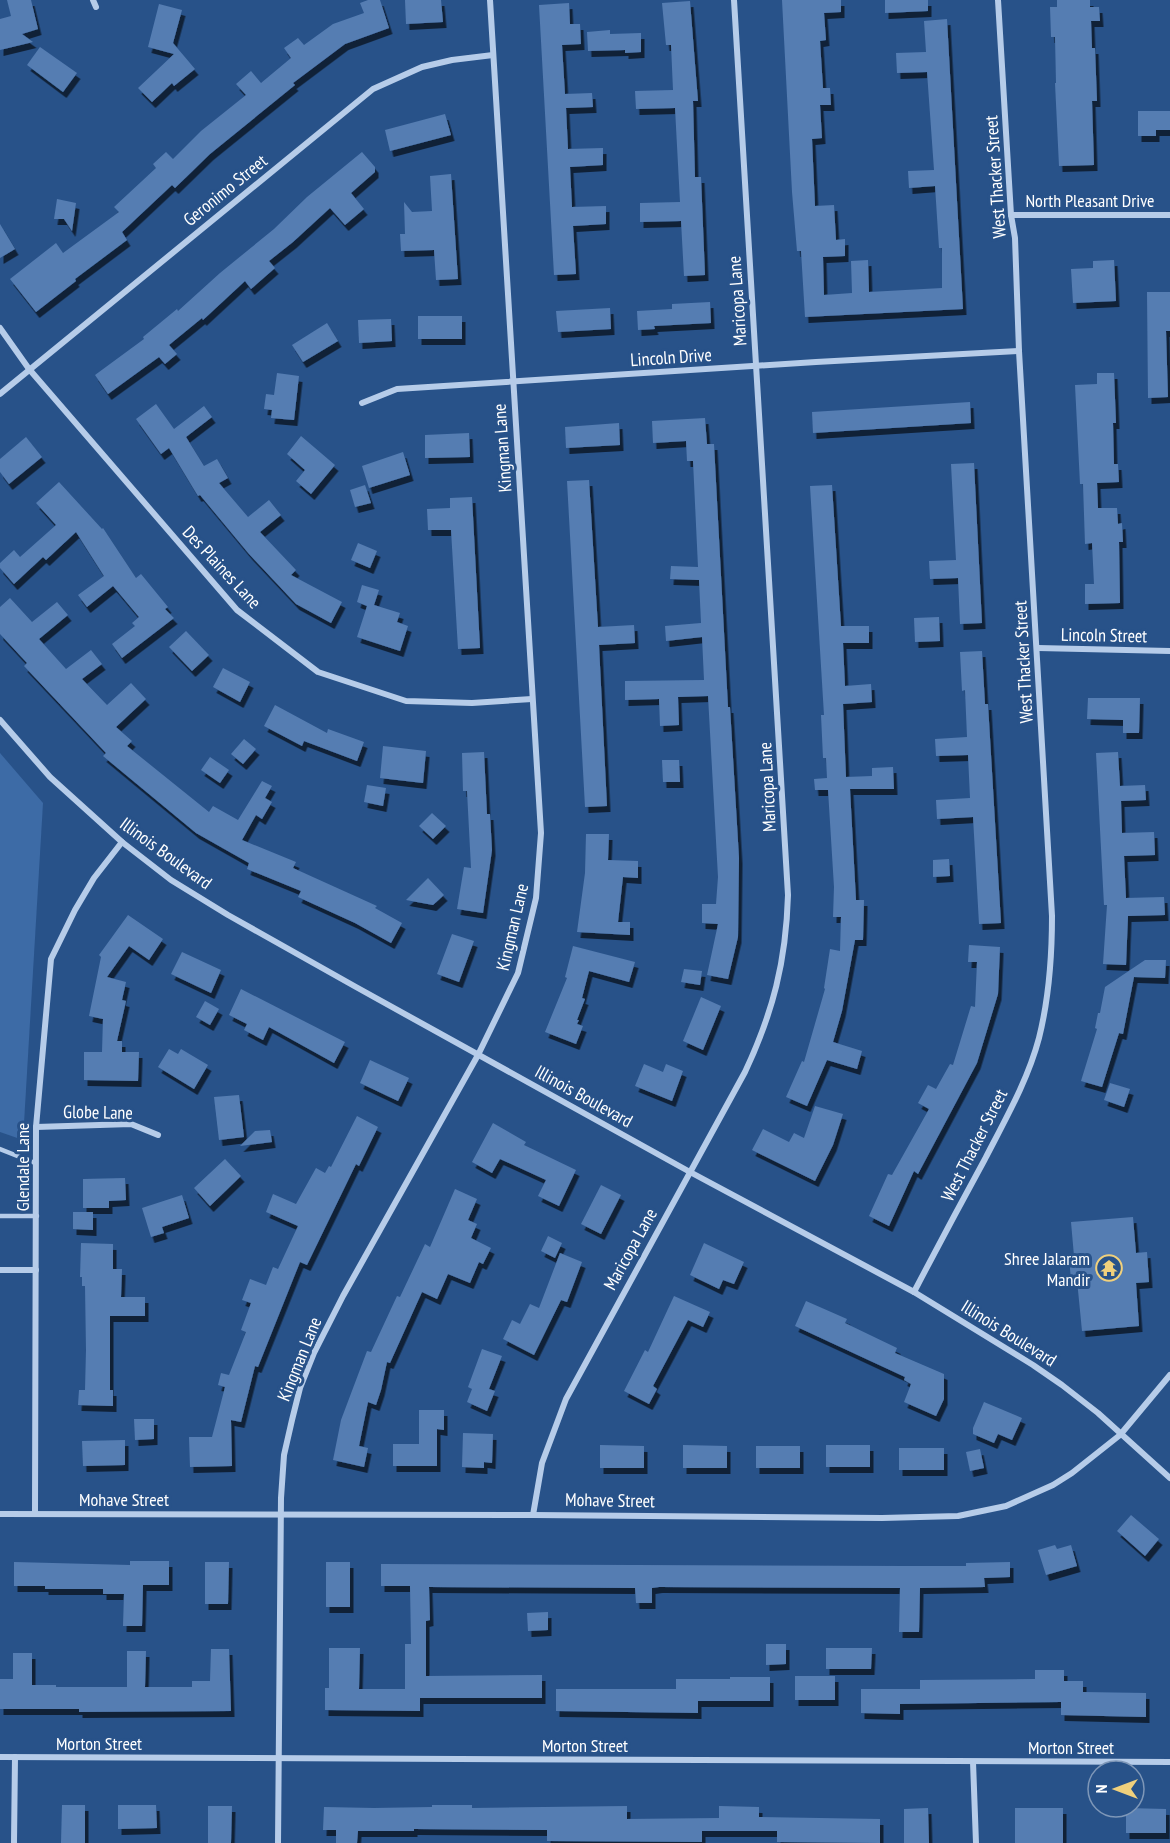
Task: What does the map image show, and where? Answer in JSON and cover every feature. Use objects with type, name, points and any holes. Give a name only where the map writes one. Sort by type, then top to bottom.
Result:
[{"type":"street","name":"Kingman Lane","points":[[278,1843],[281,1482],[287,1443],[300,1388],[314,1353],[343,1296],[478,1055],[518,973],[536,898],[541,833],[490,0]]},
{"type":"street","name":"Maricopa Lane","points":[[533,1515],[542,1463],[566,1399],[756,1048],[780,975],[787,927],[788,895],[734,0]]},
{"type":"street","name":"West Thacker Street","points":[[914,1292],[1006,1118],[1031,1063],[1046,1007],[1051,969],[1052,916],[1038,648],[1019,351],[1015,238],[1011,215],[998,0]]},
{"type":"street","name":"Geronimo Street","points":[[0,394],[373,89],[422,67],[452,60],[493,55]]},
{"type":"street","name":"North Pleasant Drive","points":[[1011,215],[1170,215]]},
{"type":"street","name":"Des Plaines Lane","points":[[0,328],[29,369],[237,610],[318,672],[406,701],[472,703],[532,699]]},
{"type":"street","name":"Lincoln Drive","points":[[363,403],[396,389],[1019,351]]},
{"type":"street","name":"Lincoln Street","points":[[1038,648],[1170,651]]},
{"type":"street","name":"Illinois Boulevard","points":[[0,720],[50,777],[122,842],[171,880],[228,915],[478,1055],[914,1292],[1040,1370],[1098,1413],[1170,1478]]},
{"type":"street","name":"Glendale Lane","points":[[35,1514],[36,1127],[51,959],[79,902],[122,842]]},
{"type":"street","name":"Globe Lane","points":[[36,1127],[131,1124],[158,1135]]},
{"type":"street","points":[[0,1270],[36,1270]]},
{"type":"street","name":"Mohave Street","points":[[0,1514],[882,1518],[958,1516],[1006,1506],[1053,1485],[1120,1435],[1170,1375]]},
{"type":"street","name":"Morton Street","points":[[0,1757],[1170,1762]]},
{"type":"street","points":[[15,1757],[15,1843]]},
{"type":"street","points":[[973,1762],[976,1843]]},
{"type":"lane","points":[[0,1149],[35,1163]]},
{"type":"lane","points":[[0,1216],[37,1216]]},
{"type":"shaded area","points":[[0,753],[43,803],[23,1140],[0,1132]]},
{"type":"building","points":[[7,0],[31,0],[38,29],[22,34],[33,42],[0,50],[0,19],[11,16]]},
{"type":"building","points":[[380,0],[389,28],[345,44],[293,83],[295,85],[210,154],[175,188],[172,185],[122,232],[127,240],[36,312],[10,279],[56,243],[63,253],[119,212],[114,207],[156,168],[153,164],[166,152],[173,159],[201,131],[246,95],[236,84],[251,71],[261,83],[291,58],[284,48],[298,38],[304,45],[333,24],[364,13],[360,3]]},
{"type":"building","points":[[405,0],[441,0],[443,22],[406,24]]},
{"type":"building","points":[[782,0],[841,0],[841,12],[824,13],[826,40],[820,41],[823,88],[830,88],[831,105],[820,105],[822,138],[812,139],[815,206],[834,205],[836,240],[845,239],[845,256],[823,257],[824,295],[852,293],[851,261],[868,260],[869,292],[942,288],[942,248],[939,248],[935,186],[909,188],[908,171],[934,170],[927,72],[897,73],[896,53],[926,52],[924,21],[947,19],[963,309],[805,317],[801,251],[797,251],[792,192]]},
{"type":"building","points":[[885,0],[928,0],[928,11],[885,13]]},
{"type":"building","points":[[1057,0],[1090,0],[1090,7],[1099,7],[1100,21],[1091,21],[1092,48],[1095,48],[1097,101],[1092,101],[1094,165],[1059,166],[1055,37],[1051,37],[1050,7],[1057,7]]},
{"type":"building","points":[[690,1],[698,101],[693,101],[695,177],[701,177],[705,275],[684,276],[681,221],[640,222],[640,203],[680,202],[675,108],[636,109],[635,91],[673,90],[671,45],[666,45],[662,3]]},
{"type":"building","points":[[569,3],[570,24],[580,24],[581,44],[562,45],[565,94],[592,93],[593,107],[566,108],[568,149],[603,148],[603,165],[570,167],[572,207],[606,206],[606,224],[573,226],[576,274],[554,275],[539,5]]},
{"type":"building","points":[[159,4],[182,10],[173,43],[195,69],[174,86],[172,83],[152,102],[138,88],[174,54],[148,47]]},
{"type":"building","points":[[610,30],[610,34],[641,33],[641,52],[588,51],[587,32]]},
{"type":"building","points":[[40,47],[77,73],[63,92],[27,65]]},
{"type":"building","points":[[1138,111],[1170,111],[1170,130],[1156,130],[1156,136],[1138,136]]},
{"type":"building","points":[[445,114],[451,135],[390,151],[385,130]]},
{"type":"building","points":[[362,152],[375,167],[375,172],[351,193],[364,209],[345,225],[330,208],[269,261],[275,268],[251,289],[245,281],[203,320],[202,318],[169,345],[177,354],[165,364],[159,357],[108,394],[95,375],[144,339],[143,337],[177,309],[178,311],[274,229],[307,197]]},
{"type":"building","points":[[451,174],[458,279],[436,280],[434,250],[401,251],[400,234],[405,234],[404,202],[412,212],[432,211],[430,176]]},
{"type":"building","points":[[57,199],[76,203],[72,231],[64,219],[54,219]]},
{"type":"building","points":[[0,224],[15,249],[0,258]]},
{"type":"building","points":[[1114,260],[1116,301],[1073,303],[1071,269],[1093,268],[1093,261]]},
{"type":"building","points":[[1147,292],[1170,292],[1170,331],[1166,331],[1168,397],[1148,398]]},
{"type":"building","points":[[710,302],[711,323],[654,326],[655,329],[638,330],[637,311],[672,309],[672,304]]},
{"type":"building","points":[[610,308],[611,329],[558,332],[556,311]]},
{"type":"building","points":[[418,316],[462,316],[462,339],[418,339]]},
{"type":"building","points":[[391,319],[392,341],[359,343],[358,320]]},
{"type":"building","points":[[327,323],[338,341],[303,362],[292,345]]},
{"type":"building","points":[[277,373],[299,376],[294,420],[271,418],[272,410],[264,409],[266,394],[274,395]]},
{"type":"building","points":[[1097,373],[1114,373],[1116,423],[1113,423],[1114,464],[1118,464],[1119,482],[1097,483],[1098,508],[1117,508],[1118,524],[1122,523],[1123,542],[1119,542],[1120,603],[1085,604],[1085,584],[1094,584],[1092,543],[1085,544],[1075,385],[1097,384]]},
{"type":"building","points":[[970,402],[971,423],[813,433],[812,412]]},
{"type":"building","points":[[156,404],[174,429],[204,406],[212,417],[186,437],[204,466],[217,459],[228,478],[219,483],[248,517],[269,500],[281,515],[260,532],[296,570],[291,575],[342,602],[331,623],[296,604],[249,554],[200,495],[198,496],[169,448],[161,454],[136,419]]},
{"type":"building","points":[[705,418],[707,444],[714,444],[728,707],[730,707],[739,858],[738,937],[728,979],[707,975],[718,924],[702,923],[702,904],[716,904],[718,877],[708,696],[678,697],[679,725],[660,726],[659,699],[625,700],[625,681],[704,680],[702,637],[666,641],[665,626],[701,623],[699,580],[670,579],[671,566],[698,567],[693,461],[687,461],[686,441],[653,443],[652,421]]},
{"type":"building","points":[[619,423],[620,445],[566,448],[565,427]]},
{"type":"building","points":[[469,433],[470,457],[425,458],[425,435]]},
{"type":"building","points":[[301,436],[335,465],[311,494],[296,481],[305,470],[287,454]]},
{"type":"building","points":[[26,437],[42,457],[9,484],[0,472],[0,459]]},
{"type":"building","points":[[403,452],[410,475],[369,488],[362,466]]},
{"type":"building","points":[[974,463],[982,623],[960,624],[958,578],[930,579],[929,561],[956,560],[951,464]]},
{"type":"building","points":[[589,480],[598,627],[634,625],[635,643],[599,645],[607,806],[585,807],[567,481]]},
{"type":"building","points":[[59,482],[103,528],[136,578],[141,574],[168,607],[165,609],[174,618],[122,658],[112,644],[135,626],[132,623],[139,617],[113,586],[87,607],[78,595],[104,576],[76,532],[46,560],[43,557],[14,584],[0,568],[0,563],[14,550],[20,557],[56,525],[36,503]]},
{"type":"building","points":[[365,485],[371,503],[355,507],[350,490]]},
{"type":"building","points":[[832,485],[841,626],[869,626],[869,643],[843,643],[845,686],[871,684],[872,702],[843,704],[846,777],[872,776],[872,768],[893,767],[894,789],[850,789],[856,900],[864,900],[863,940],[855,940],[842,1011],[833,1042],[862,1051],[857,1069],[827,1060],[807,1106],[786,1097],[802,1061],[804,1062],[825,989],[830,949],[840,951],[841,917],[833,917],[834,887],[828,790],[815,790],[814,779],[827,778],[826,758],[823,758],[821,715],[824,715],[810,486]]},
{"type":"building","points":[[472,497],[480,648],[458,649],[451,530],[428,530],[427,509],[450,508],[450,498]]},
{"type":"building","points":[[358,543],[377,551],[370,568],[351,560]]},
{"type":"building","points":[[362,585],[379,590],[374,605],[400,613],[397,622],[408,626],[400,651],[357,637],[367,606],[357,602]]},
{"type":"building","points":[[10,598],[32,622],[57,602],[68,615],[39,639],[66,669],[91,650],[102,664],[82,679],[107,705],[131,683],[146,699],[116,727],[132,741],[127,746],[209,812],[213,806],[238,820],[262,781],[272,786],[265,798],[272,802],[262,819],[256,815],[242,840],[296,862],[293,868],[377,906],[375,908],[402,923],[391,943],[355,923],[298,897],[301,891],[247,869],[249,863],[196,833],[103,756],[106,753],[24,666],[27,663],[0,634],[0,607]]},
{"type":"building","points":[[939,617],[940,641],[915,642],[914,618]]},
{"type":"building","points":[[186,631],[209,655],[192,671],[169,647]]},
{"type":"building","points":[[982,651],[985,704],[988,704],[1001,923],[979,924],[973,817],[937,819],[936,800],[970,798],[968,755],[936,756],[935,739],[967,737],[965,690],[962,691],[960,652]]},
{"type":"building","points":[[223,668],[250,682],[240,702],[213,687]]},
{"type":"building","points":[[1088,698],[1140,698],[1139,733],[1123,733],[1123,720],[1087,719]]},
{"type":"building","points":[[275,705],[327,733],[328,729],[364,742],[357,761],[304,741],[302,746],[264,726]]},
{"type":"building","points":[[244,739],[256,749],[243,764],[231,754]]},
{"type":"building","points":[[383,746],[426,751],[423,783],[380,778]]},
{"type":"building","points":[[484,752],[487,814],[490,814],[492,850],[483,913],[457,909],[464,867],[471,868],[467,791],[463,791],[462,753]]},
{"type":"building","points":[[1118,752],[1120,786],[1145,785],[1146,800],[1121,801],[1122,833],[1154,832],[1155,855],[1124,856],[1126,898],[1164,897],[1165,915],[1128,916],[1126,965],[1103,964],[1107,905],[1104,905],[1096,753]]},
{"type":"building","points":[[210,757],[229,770],[220,783],[201,770]]},
{"type":"building","points":[[662,760],[679,760],[680,782],[663,782]]},
{"type":"building","points":[[367,785],[386,788],[383,806],[364,802]]},
{"type":"building","points":[[432,813],[446,826],[433,839],[419,826]]},
{"type":"building","points":[[586,834],[609,834],[608,860],[638,861],[638,878],[623,877],[618,922],[630,922],[630,935],[577,932],[585,873]]},
{"type":"building","points":[[949,859],[950,876],[933,877],[933,860]]},
{"type":"building","points":[[428,878],[444,895],[433,905],[406,900]]},
{"type":"building","points":[[128,915],[163,939],[149,960],[129,946],[107,977],[126,982],[122,1000],[126,1001],[117,1041],[122,1041],[122,1052],[139,1052],[138,1081],[84,1080],[84,1052],[102,1052],[103,1019],[89,1016],[101,957],[99,955]]},
{"type":"building","points":[[452,934],[474,941],[459,982],[437,974]]},
{"type":"building","points":[[969,945],[1000,947],[998,994],[977,1063],[918,1174],[914,1171],[889,1226],[869,1216],[888,1174],[892,1175],[929,1109],[918,1103],[928,1085],[936,1089],[950,1064],[953,1065],[971,1006],[975,1007],[977,962],[968,962]]},
{"type":"building","points":[[573,946],[635,962],[629,982],[589,971],[582,998],[585,999],[577,1020],[579,1020],[577,1024],[583,1026],[576,1044],[545,1032],[567,978],[565,977]]},
{"type":"building","points":[[182,952],[221,970],[211,993],[171,974]]},
{"type":"building","points":[[1145,960],[1166,960],[1165,978],[1134,977],[1123,1034],[1119,1033],[1102,1087],[1081,1081],[1097,1029],[1095,1028],[1105,987]]},
{"type":"building","points":[[684,969],[702,971],[700,985],[681,982]]},
{"type":"building","points":[[241,989],[345,1042],[334,1063],[269,1027],[263,1040],[244,1030],[247,1024],[229,1015]]},
{"type":"building","points":[[701,997],[721,1006],[703,1050],[683,1041]]},
{"type":"building","points":[[205,1001],[219,1009],[210,1025],[196,1017]]},
{"type":"building","points":[[169,1049],[178,1054],[181,1049],[208,1065],[194,1089],[158,1067]]},
{"type":"building","points":[[370,1060],[409,1078],[398,1101],[360,1083]]},
{"type":"building","points":[[644,1064],[663,1072],[666,1064],[683,1071],[672,1101],[635,1086]]},
{"type":"building","points":[[1110,1083],[1130,1089],[1124,1107],[1104,1100]]},
{"type":"building","points":[[239,1095],[244,1137],[219,1140],[214,1097]]},
{"type":"building","points":[[815,1106],[843,1114],[833,1145],[815,1181],[752,1150],[763,1129],[789,1142],[794,1133],[804,1138]]},
{"type":"building","points":[[357,1116],[378,1127],[359,1166],[356,1164],[307,1265],[300,1262],[258,1367],[255,1366],[241,1422],[231,1420],[232,1466],[190,1467],[189,1437],[212,1437],[225,1387],[218,1385],[221,1373],[229,1375],[246,1332],[241,1330],[251,1303],[242,1300],[250,1279],[266,1285],[273,1267],[278,1269],[298,1226],[266,1212],[273,1194],[296,1204],[316,1168],[325,1173],[329,1166],[331,1167]]},
{"type":"building","points":[[493,1123],[526,1142],[524,1145],[576,1170],[559,1206],[538,1196],[546,1180],[500,1159],[492,1173],[472,1162]]},
{"type":"building","points":[[270,1130],[272,1142],[240,1146],[255,1131]]},
{"type":"building","points":[[225,1159],[241,1176],[210,1206],[194,1188]]},
{"type":"building","points":[[125,1178],[126,1200],[109,1201],[109,1208],[83,1208],[83,1179]]},
{"type":"building","points":[[601,1185],[621,1195],[601,1234],[581,1224]]},
{"type":"building","points":[[455,1189],[477,1199],[468,1220],[477,1224],[471,1238],[491,1248],[483,1264],[479,1262],[470,1283],[448,1274],[437,1299],[422,1292],[390,1363],[387,1362],[376,1405],[368,1402],[359,1446],[368,1448],[364,1467],[333,1460],[341,1420],[367,1351],[371,1352],[425,1244],[430,1247]]},
{"type":"building","points":[[182,1195],[189,1218],[162,1227],[164,1233],[151,1237],[142,1208]]},
{"type":"building","points":[[73,1212],[93,1212],[93,1230],[73,1229]]},
{"type":"building","name":"Shree Jalaram Mandir","points":[[1133,1217],[1136,1253],[1147,1252],[1149,1282],[1136,1283],[1139,1326],[1082,1331],[1077,1280],[1071,1280],[1069,1257],[1074,1256],[1071,1222]]},
{"type":"building","points":[[548,1236],[562,1243],[555,1258],[541,1251]]},
{"type":"building","points":[[81,1243],[113,1244],[113,1269],[122,1269],[121,1297],[145,1297],[145,1316],[110,1316],[110,1390],[113,1390],[113,1406],[78,1405],[79,1390],[85,1390],[86,1350],[85,1286],[82,1286],[82,1277],[80,1277]]},
{"type":"building","points":[[704,1243],[744,1262],[734,1284],[723,1280],[719,1289],[690,1275]]},
{"type":"building","points":[[560,1253],[582,1262],[567,1302],[561,1300],[534,1355],[503,1339],[512,1320],[520,1324],[530,1304],[539,1308]]},
{"type":"building","points":[[674,1296],[710,1312],[703,1327],[688,1320],[653,1386],[657,1389],[649,1404],[624,1391],[645,1350],[648,1352]]},
{"type":"building","points":[[806,1301],[847,1319],[845,1323],[897,1348],[895,1353],[944,1374],[944,1399],[936,1416],[904,1402],[911,1384],[904,1380],[905,1377],[795,1326]]},
{"type":"building","points":[[482,1349],[502,1356],[489,1389],[495,1391],[487,1411],[467,1402],[472,1389],[468,1387]]},
{"type":"building","points":[[984,1402],[1022,1418],[1012,1440],[998,1434],[994,1443],[973,1434],[973,1428]]},
{"type":"building","points":[[419,1410],[444,1410],[444,1430],[437,1429],[437,1466],[393,1466],[393,1444],[419,1444]]},
{"type":"building","points":[[134,1419],[154,1419],[154,1439],[135,1440]]},
{"type":"building","points":[[463,1433],[493,1434],[492,1463],[484,1462],[484,1468],[462,1467]]},
{"type":"building","points":[[125,1440],[125,1465],[83,1466],[82,1441]]},
{"type":"building","points":[[600,1445],[644,1446],[644,1468],[600,1468]]},
{"type":"building","points":[[683,1445],[727,1446],[727,1468],[683,1468]]},
{"type":"building","points":[[826,1445],[870,1445],[870,1467],[826,1467]]},
{"type":"building","points":[[756,1446],[800,1446],[800,1468],[756,1468]]},
{"type":"building","points":[[899,1448],[944,1448],[944,1470],[899,1470]]},
{"type":"building","points":[[980,1449],[984,1468],[970,1471],[966,1452]]},
{"type":"building","points":[[1131,1515],[1159,1539],[1145,1556],[1117,1531]]},
{"type":"building","points":[[1055,1545],[1057,1549],[1071,1545],[1077,1566],[1046,1575],[1038,1550]]},
{"type":"building","points":[[130,1561],[169,1561],[169,1585],[143,1585],[142,1626],[123,1626],[124,1594],[103,1594],[103,1589],[45,1589],[45,1586],[14,1586],[14,1562],[130,1565]]},
{"type":"building","points":[[205,1562],[229,1562],[228,1604],[205,1604]]},
{"type":"building","points":[[326,1562],[350,1562],[350,1607],[326,1607]]},
{"type":"building","points":[[1010,1562],[1010,1577],[984,1578],[985,1587],[920,1588],[919,1632],[899,1632],[900,1588],[659,1587],[652,1588],[652,1603],[636,1603],[635,1588],[429,1587],[430,1620],[426,1621],[426,1676],[542,1675],[542,1698],[420,1698],[420,1711],[325,1710],[325,1688],[329,1688],[329,1648],[360,1648],[359,1689],[405,1689],[405,1644],[411,1644],[410,1586],[381,1586],[381,1564],[966,1566],[966,1563]]},
{"type":"building","points":[[548,1612],[548,1630],[528,1631],[527,1613]]},
{"type":"building","points":[[766,1644],[786,1644],[786,1664],[766,1665]]},
{"type":"building","points":[[826,1648],[872,1648],[871,1669],[826,1669]]},
{"type":"building","points":[[211,1649],[229,1649],[231,1711],[79,1712],[79,1709],[0,1709],[0,1679],[13,1679],[13,1653],[32,1653],[32,1685],[127,1687],[127,1651],[146,1651],[145,1687],[192,1687],[192,1681],[210,1681]]},
{"type":"building","points":[[1035,1670],[1064,1670],[1064,1681],[1083,1681],[1083,1692],[1146,1693],[1146,1717],[1061,1715],[1061,1702],[900,1704],[900,1714],[861,1713],[861,1689],[920,1689],[920,1680],[1035,1679]]},
{"type":"building","points":[[795,1676],[835,1676],[835,1700],[795,1700]]},
{"type":"building","points":[[730,1677],[770,1677],[770,1701],[698,1701],[698,1713],[556,1711],[556,1689],[676,1689],[676,1679],[730,1679]]},
{"type":"building","points":[[62,1805],[85,1805],[85,1843],[61,1843]]},
{"type":"building","points":[[118,1805],[156,1805],[157,1828],[118,1829]]},
{"type":"building","points":[[432,1805],[472,1805],[472,1808],[627,1806],[627,1819],[719,1818],[719,1806],[759,1807],[759,1817],[880,1819],[880,1843],[777,1842],[777,1831],[702,1831],[702,1842],[547,1841],[547,1830],[414,1829],[414,1831],[358,1831],[357,1843],[336,1843],[336,1830],[323,1830],[324,1807],[432,1807]]},
{"type":"building","points":[[208,1806],[232,1806],[231,1843],[208,1843]]},
{"type":"building","points":[[928,1808],[929,1843],[904,1843],[904,1809]]},
{"type":"building","points":[[1015,1808],[1063,1808],[1063,1843],[1015,1843]]},
{"type":"building","points":[[1146,1808],[1166,1809],[1166,1833],[1126,1833],[1126,1819],[1146,1819]]},
{"type":"place","name":"Shree Jalaram Mandir","points":[[1109,1268]]}]
